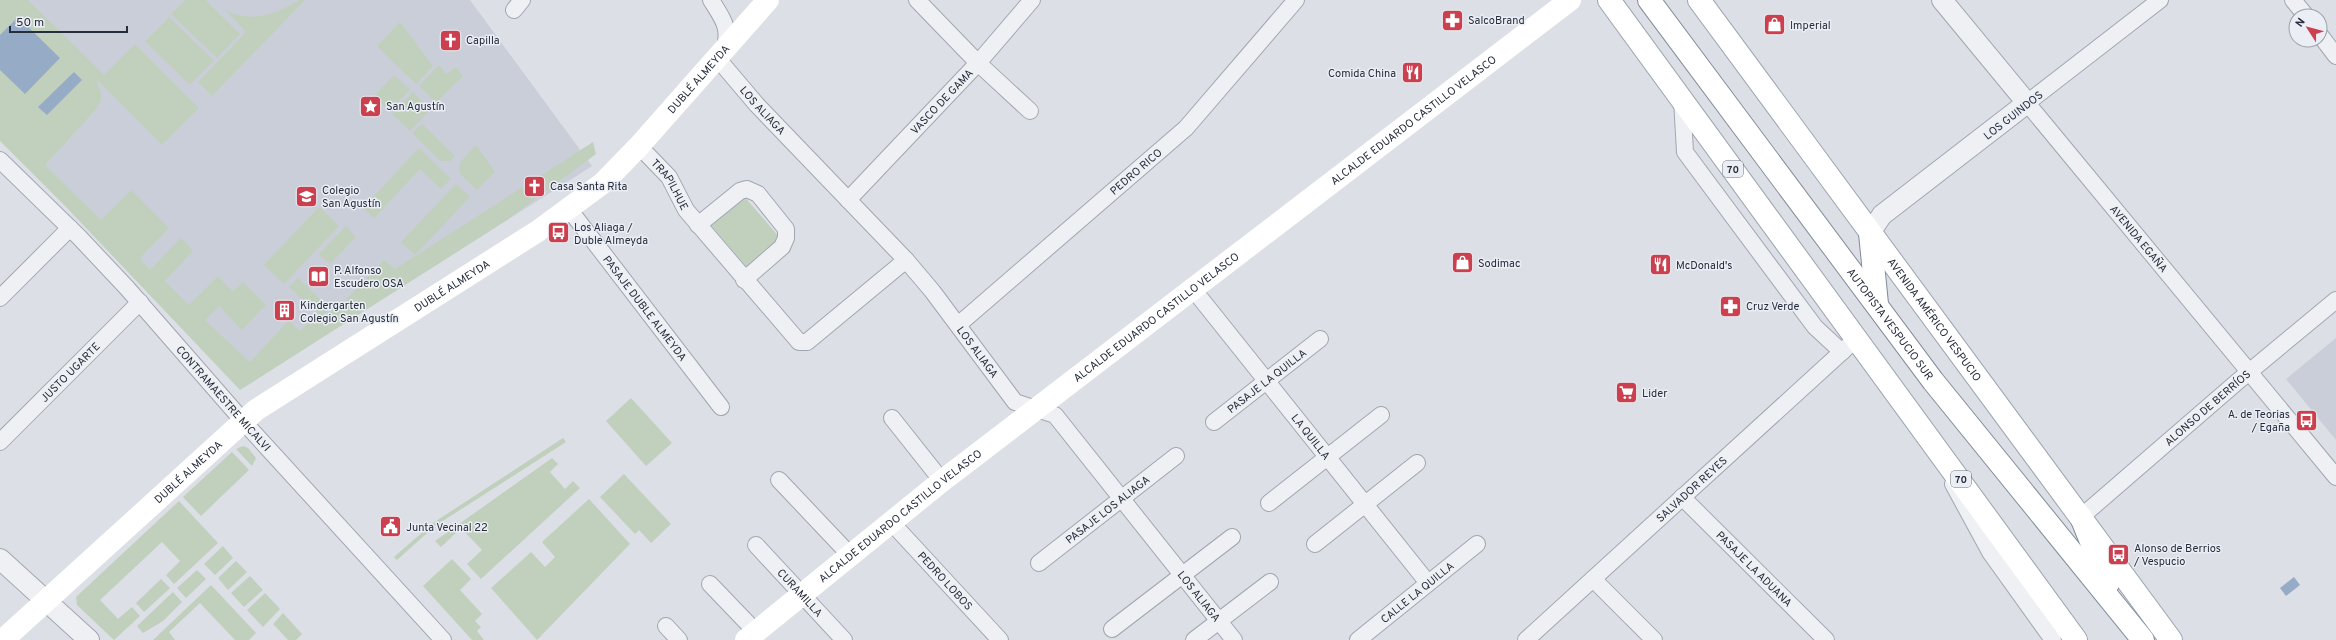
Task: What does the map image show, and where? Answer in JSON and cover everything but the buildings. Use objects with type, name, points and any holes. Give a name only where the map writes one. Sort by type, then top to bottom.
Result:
[{"type":"main road","name":"DUBLÉ ALMEYDA","points":[[3,640],[45,600],[243,421],[569,209],[603,183],[721,56],[768,0]]},
{"type":"main road","name":"ALCALDE EDUARDO CASTILLO VELASCO","points":[[751,636],[942,481],[1570,0]]},
{"type":"main road","name":"70","points":[[1609,0],[1682,100],[1849,345],[1928,435],[2076,640]]},
{"type":"main road","name":"AUTOPISTA VESPUCIO SUR","points":[[1649,0],[1878,307],[1993,456],[2117,606],[2143,640]]},
{"type":"main road","name":"AVENIDA AMÉRICO VESPUCIO","points":[[1698,0],[2171,640]]},
{"type":"main road","points":[[1870,233],[1878,307]]},
{"type":"main road","points":[[2081,517],[2117,606]]},
{"type":"street","points":[[711,0],[726,25],[728,38],[721,56]]},
{"type":"street","points":[[917,0],[978,63],[1030,111]]},
{"type":"street","name":"VASCO DE GAMA","points":[[848,200],[978,63],[1032,0]]},
{"type":"street","name":"PEDRO RICO","points":[[958,325],[1186,128],[1296,0]]},
{"type":"street","name":"AVENIDA EGAÑA","points":[[1942,0],[2336,477]]},
{"type":"street","name":"LOS GUINDOS","points":[[1870,233],[1882,215],[2160,0]]},
{"type":"street","points":[[2293,0],[2300,8]]},
{"type":"street","points":[[2328,46],[2336,56]]},
{"type":"street","name":"LOS ALIAGA","points":[[721,56],[757,105],[906,260],[958,325],[1015,402],[1055,415],[1234,640]]},
{"type":"street","name":"TRAPILHUE","points":[[639,146],[669,178],[686,210],[698,225],[796,341],[801,343],[807,342],[906,260]]},
{"type":"street","name":"CONTRAMAESTRE MICALVI","points":[[0,160],[70,228],[140,302],[243,421],[443,640]]},
{"type":"street","points":[[698,225],[740,191],[747,189],[758,194],[786,229],[786,238],[782,247],[744,280]]},
{"type":"street","name":"PASAJE DUBLE ALMEYDA","points":[[569,209],[721,407]]},
{"type":"street","points":[[0,298],[70,228]]},
{"type":"street","name":"LA QUILLA","points":[[1193,290],[1428,583]]},
{"type":"street","name":"ALONSO DE BERRÍOS","points":[[2081,517],[2248,372],[2336,300]]},
{"type":"street","name":"JUSTO UGARTE","points":[[0,442],[140,302]]},
{"type":"street","name":"PASAJE LA QUILLA","points":[[1214,422],[1320,339]]},
{"type":"street","name":"SALVADOR REYES","points":[[1526,640],[1849,345]]},
{"type":"street","points":[[1269,503],[1381,414]]},
{"type":"street","points":[[892,418],[942,481]]},
{"type":"street","points":[[1928,435],[1973,524],[1990,552],[2053,640]]},
{"type":"street","name":"PASAJE LOS ALIAGA","points":[[1039,562],[1176,456]]},
{"type":"street","points":[[1315,544],[1417,463]]},
{"type":"street","points":[[779,480],[850,555]]},
{"type":"street","name":"PASAJE LA ADUANA","points":[[1682,497],[1826,640]]},
{"type":"street","name":"PEDRO LOBOS","points":[[891,522],[1000,640]]},
{"type":"street","points":[[1112,629],[1232,537]]},
{"type":"street","name":"CALLE LA QUILLA","points":[[1358,640],[1477,544]]},
{"type":"street","name":"CURAMILLA","points":[[756,545],[844,640]]},
{"type":"street","points":[[0,559],[89,640]]},
{"type":"street","points":[[1593,579],[1654,640]]},
{"type":"street","points":[[1194,640],[1270,582]]},
{"type":"street","points":[[710,584],[751,636]]},
{"type":"street","points":[[666,626],[679,640]]},
{"type":"shaded area","name":"Colegio San Agustín","points":[[0,0],[470,0],[592,166],[243,388],[0,131]]},
{"type":"shaded area","points":[[2336,338],[2336,440],[2286,379]]},
{"type":"green space","points":[[0,0],[28,0],[104,75],[135,44],[199,108],[162,145],[98,81],[97,83],[102,96],[98,107],[45,165],[101,220],[131,190],[169,228],[140,258],[150,270],[181,238],[193,251],[165,281],[189,305],[218,276],[233,291],[243,282],[266,305],[242,330],[219,306],[205,320],[250,362],[289,320],[300,331],[315,316],[318,319],[321,317],[289,287],[298,278],[329,308],[322,317],[343,303],[384,260],[395,269],[593,142],[596,154],[507,220],[240,390],[68,209],[0,141]]},
{"type":"green space","points":[[185,0],[206,0],[240,34],[217,58],[171,14]]},
{"type":"green space","points":[[299,0],[305,0],[212,96],[198,82],[246,32],[224,9],[234,14],[243,16],[262,16],[281,10]]},
{"type":"green space","points":[[169,17],[214,61],[190,85],[145,41]]},
{"type":"green space","points":[[400,22],[433,66],[416,84],[377,46]]},
{"type":"green space","points":[[439,65],[446,74],[456,67],[463,76],[436,103],[419,86]]},
{"type":"green space","points":[[394,75],[410,90],[389,111],[374,96]]},
{"type":"green space","points":[[413,92],[430,110],[410,131],[392,114]]},
{"type":"green space","points":[[422,124],[455,156],[450,161],[440,161],[412,133]]},
{"type":"green space","points":[[476,145],[495,172],[477,190],[463,177],[459,168],[463,159]]},
{"type":"green space","points":[[419,148],[451,179],[441,189],[420,169],[374,218],[363,208]]},
{"type":"green space","points":[[456,184],[470,197],[415,255],[401,242]]},
{"type":"green space","points":[[743,195],[780,238],[747,267],[710,224]]},
{"type":"green space","points":[[319,207],[339,226],[284,284],[264,265]]},
{"type":"green space","points":[[346,226],[356,237],[330,264],[319,254]]},
{"type":"green space","points":[[631,398],[672,443],[646,466],[606,421]]},
{"type":"green space","points":[[563,438],[566,442],[435,526],[397,560],[394,557],[433,523]]},
{"type":"green space","points":[[243,446],[248,448],[256,458],[252,466],[236,449]]},
{"type":"green space","points":[[232,452],[249,470],[201,516],[183,497]]},
{"type":"green space","points":[[552,458],[558,464],[550,472],[565,489],[573,481],[580,488],[481,579],[467,564],[482,550],[461,528],[441,547],[435,541]]},
{"type":"green space","points":[[624,474],[671,524],[651,543],[639,530],[635,534],[600,497]]},
{"type":"green space","points":[[589,499],[630,544],[537,640],[491,588],[531,552],[545,567],[555,557],[542,542]]},
{"type":"green space","points":[[179,501],[218,543],[174,584],[166,575],[180,561],[162,542],[100,600],[118,619],[132,607],[140,616],[114,640],[77,605],[76,597]]},
{"type":"green space","points":[[223,546],[233,558],[215,575],[204,564]]},
{"type":"green space","points":[[452,559],[471,579],[460,590],[482,614],[475,621],[481,627],[477,631],[484,640],[472,640],[423,586]]},
{"type":"green space","points":[[236,561],[247,572],[228,590],[218,578]]},
{"type":"green space","points":[[197,570],[206,579],[186,598],[177,588]]},
{"type":"green space","points":[[250,576],[263,590],[244,607],[231,593]]},
{"type":"green space","points":[[161,579],[170,588],[144,612],[136,603]]},
{"type":"green space","points":[[211,585],[256,633],[249,640],[235,640],[200,603],[169,632],[175,640],[153,640]]},
{"type":"green space","points":[[173,592],[182,602],[163,621],[143,633],[137,626]]},
{"type":"green space","points":[[265,593],[280,609],[263,627],[247,610]]},
{"type":"green space","points":[[283,613],[302,634],[296,640],[288,640],[273,624]]},
{"type":"water","points":[[18,17],[60,58],[25,94],[0,70],[0,35]]},
{"type":"water","points":[[74,72],[82,80],[47,115],[38,107]]},
{"type":"water","points":[[2294,577],[2300,585],[2286,596],[2280,588]]},
{"type":"place","name":"SalcoBrand","points":[[1453,20]]},
{"type":"place","name":"Imperial","points":[[1774,25]]},
{"type":"place","name":"Capilla","points":[[450,40]]},
{"type":"place","name":"Comida China","points":[[1412,73]]},
{"type":"place","name":"San Agustín","points":[[370,106]]},
{"type":"place","name":"Casa Santa Rita","points":[[534,186]]},
{"type":"place","name":"Colegio San Agustín","points":[[306,196]]},
{"type":"place","name":"Los Aliaga / Duble Almeyda","points":[[559,233]]},
{"type":"place","name":"Sodimac","points":[[1463,263]]},
{"type":"place","name":"McDonald's","points":[[1661,265]]},
{"type":"place","name":"P. Alfonso Escudero OSA","points":[[319,276]]},
{"type":"place","name":"Cruz Verde","points":[[1731,306]]},
{"type":"place","name":"Kindergarten Colegio San Agustín","points":[[285,311]]},
{"type":"place","name":"Lider","points":[[1626,393]]},
{"type":"place","name":"A. de Teorias / Egaña","points":[[2306,420]]},
{"type":"place","name":"Junta Vecinal 22","points":[[391,527]]},
{"type":"place","name":"Alonso de Berrios / Vespucio","points":[[2119,554]]}]
